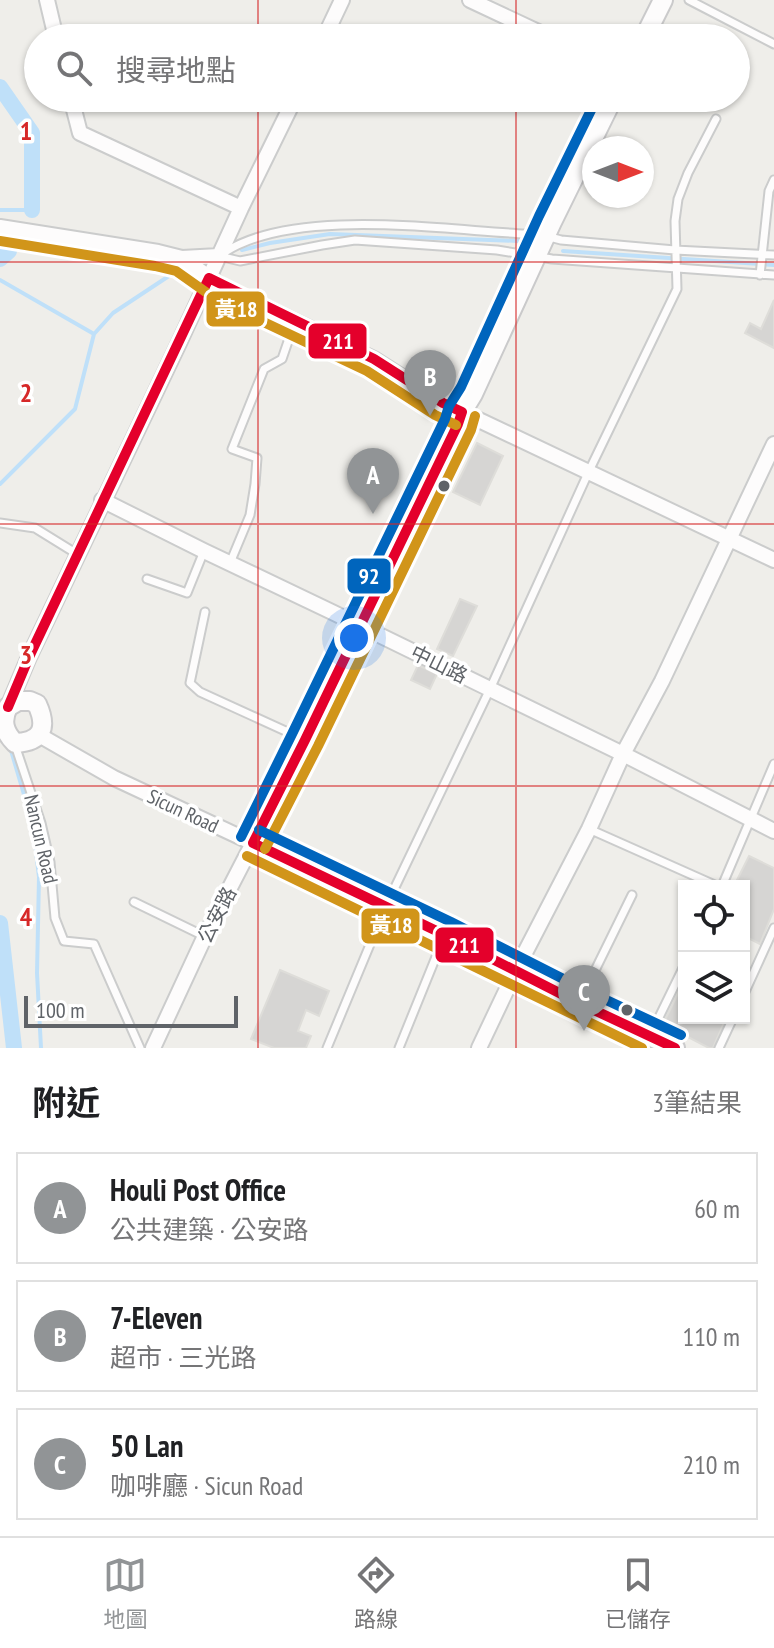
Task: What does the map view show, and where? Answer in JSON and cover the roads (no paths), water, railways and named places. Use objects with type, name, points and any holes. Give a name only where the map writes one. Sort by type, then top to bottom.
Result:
[{"type":"main road","points":[[651,24],[663,0]]},
{"type":"main road","name":"公安路","points":[[253,843],[473,394],[606,112]]},
{"type":"main road","points":[[3,714],[18,701],[37,704],[43,722],[42,730],[29,741],[15,743]]},
{"type":"main road","name":"Nancun Road","points":[[3,714],[6,734],[15,743]]},
{"type":"main road","name":"Sicun Road","points":[[253,843],[516,970],[647,1042],[675,1048]]},
{"type":"street","points":[[47,0],[53,24]]},
{"type":"street","points":[[331,24],[342,0]]},
{"type":"street","points":[[470,0],[521,24]]},
{"type":"street","points":[[75,112],[80,133],[241,208]]},
{"type":"street","points":[[3,714],[288,112]]},
{"type":"street","points":[[0,227],[182,258],[219,256]]},
{"type":"street","points":[[182,258],[209,278],[374,359],[443,403],[774,560]]},
{"type":"street","points":[[479,1048],[662,681],[774,444]]},
{"type":"street","name":"中山路","points":[[102,500],[774,831]]},
{"type":"street","name":"Sicun Road","points":[[39,735],[114,778],[253,843]]},
{"type":"street","name":"公安路","points":[[153,1048],[253,843]]},
{"type":"lane","points":[[689,0],[735,24]]},
{"type":"lane","points":[[750,32],[774,44]]},
{"type":"lane","points":[[327,1048],[386,906],[677,289],[675,221],[678,199],[716,119]]},
{"type":"lane","points":[[760,275],[769,191],[774,180]]},
{"type":"lane","points":[[219,256],[238,244],[286,230],[346,224],[546,236],[675,250],[774,255]]},
{"type":"lane","points":[[219,256],[240,261],[355,240],[497,250],[552,259],[774,275]]},
{"type":"lane","points":[[230,563],[250,515],[257,458],[232,449],[264,369],[282,359],[295,321]]},
{"type":"lane","points":[[0,523],[35,528],[77,554]]},
{"type":"lane","points":[[147,579],[187,593],[204,551]]},
{"type":"lane","points":[[205,612],[190,683],[200,692],[305,740]]},
{"type":"lane","name":"Nancun Road","points":[[15,743],[41,823],[50,862],[55,918],[64,941],[94,944],[140,1048]]},
{"type":"lane","points":[[723,880],[774,764]]},
{"type":"lane","points":[[589,829],[706,880]]},
{"type":"lane","points":[[579,1003],[632,895]]},
{"type":"lane","points":[[134,902],[205,936]]},
{"type":"lane","points":[[750,981],[774,928]]},
{"type":"lane","points":[[399,1048],[445,935]]},
{"type":"lane","points":[[647,1042],[678,978]]},
{"type":"lane","points":[[719,1048],[730,1024]]},
{"type":"waterway","points":[[0,87],[32,133],[32,210]]},
{"type":"waterway","points":[[0,210],[32,210]]},
{"type":"waterway","points":[[242,250],[330,234],[519,241]]},
{"type":"waterway","points":[[0,259],[9,251]]},
{"type":"waterway","points":[[563,251],[774,265]]},
{"type":"waterway","points":[[0,484],[75,409],[94,334],[113,313],[181,268]]},
{"type":"waterway","points":[[0,280],[94,334]]},
{"type":"waterway","points":[[10,747],[33,825],[39,877],[37,973],[41,1048]]},
{"type":"waterway","points":[[0,923],[14,1048]]},
{"type":"place","name":"7-Eleven","points":[[430,416]]},
{"type":"place","name":"Houli Post Office","points":[[373,514]]},
{"type":"place","name":"50 Lan","points":[[584,1031]]}]
